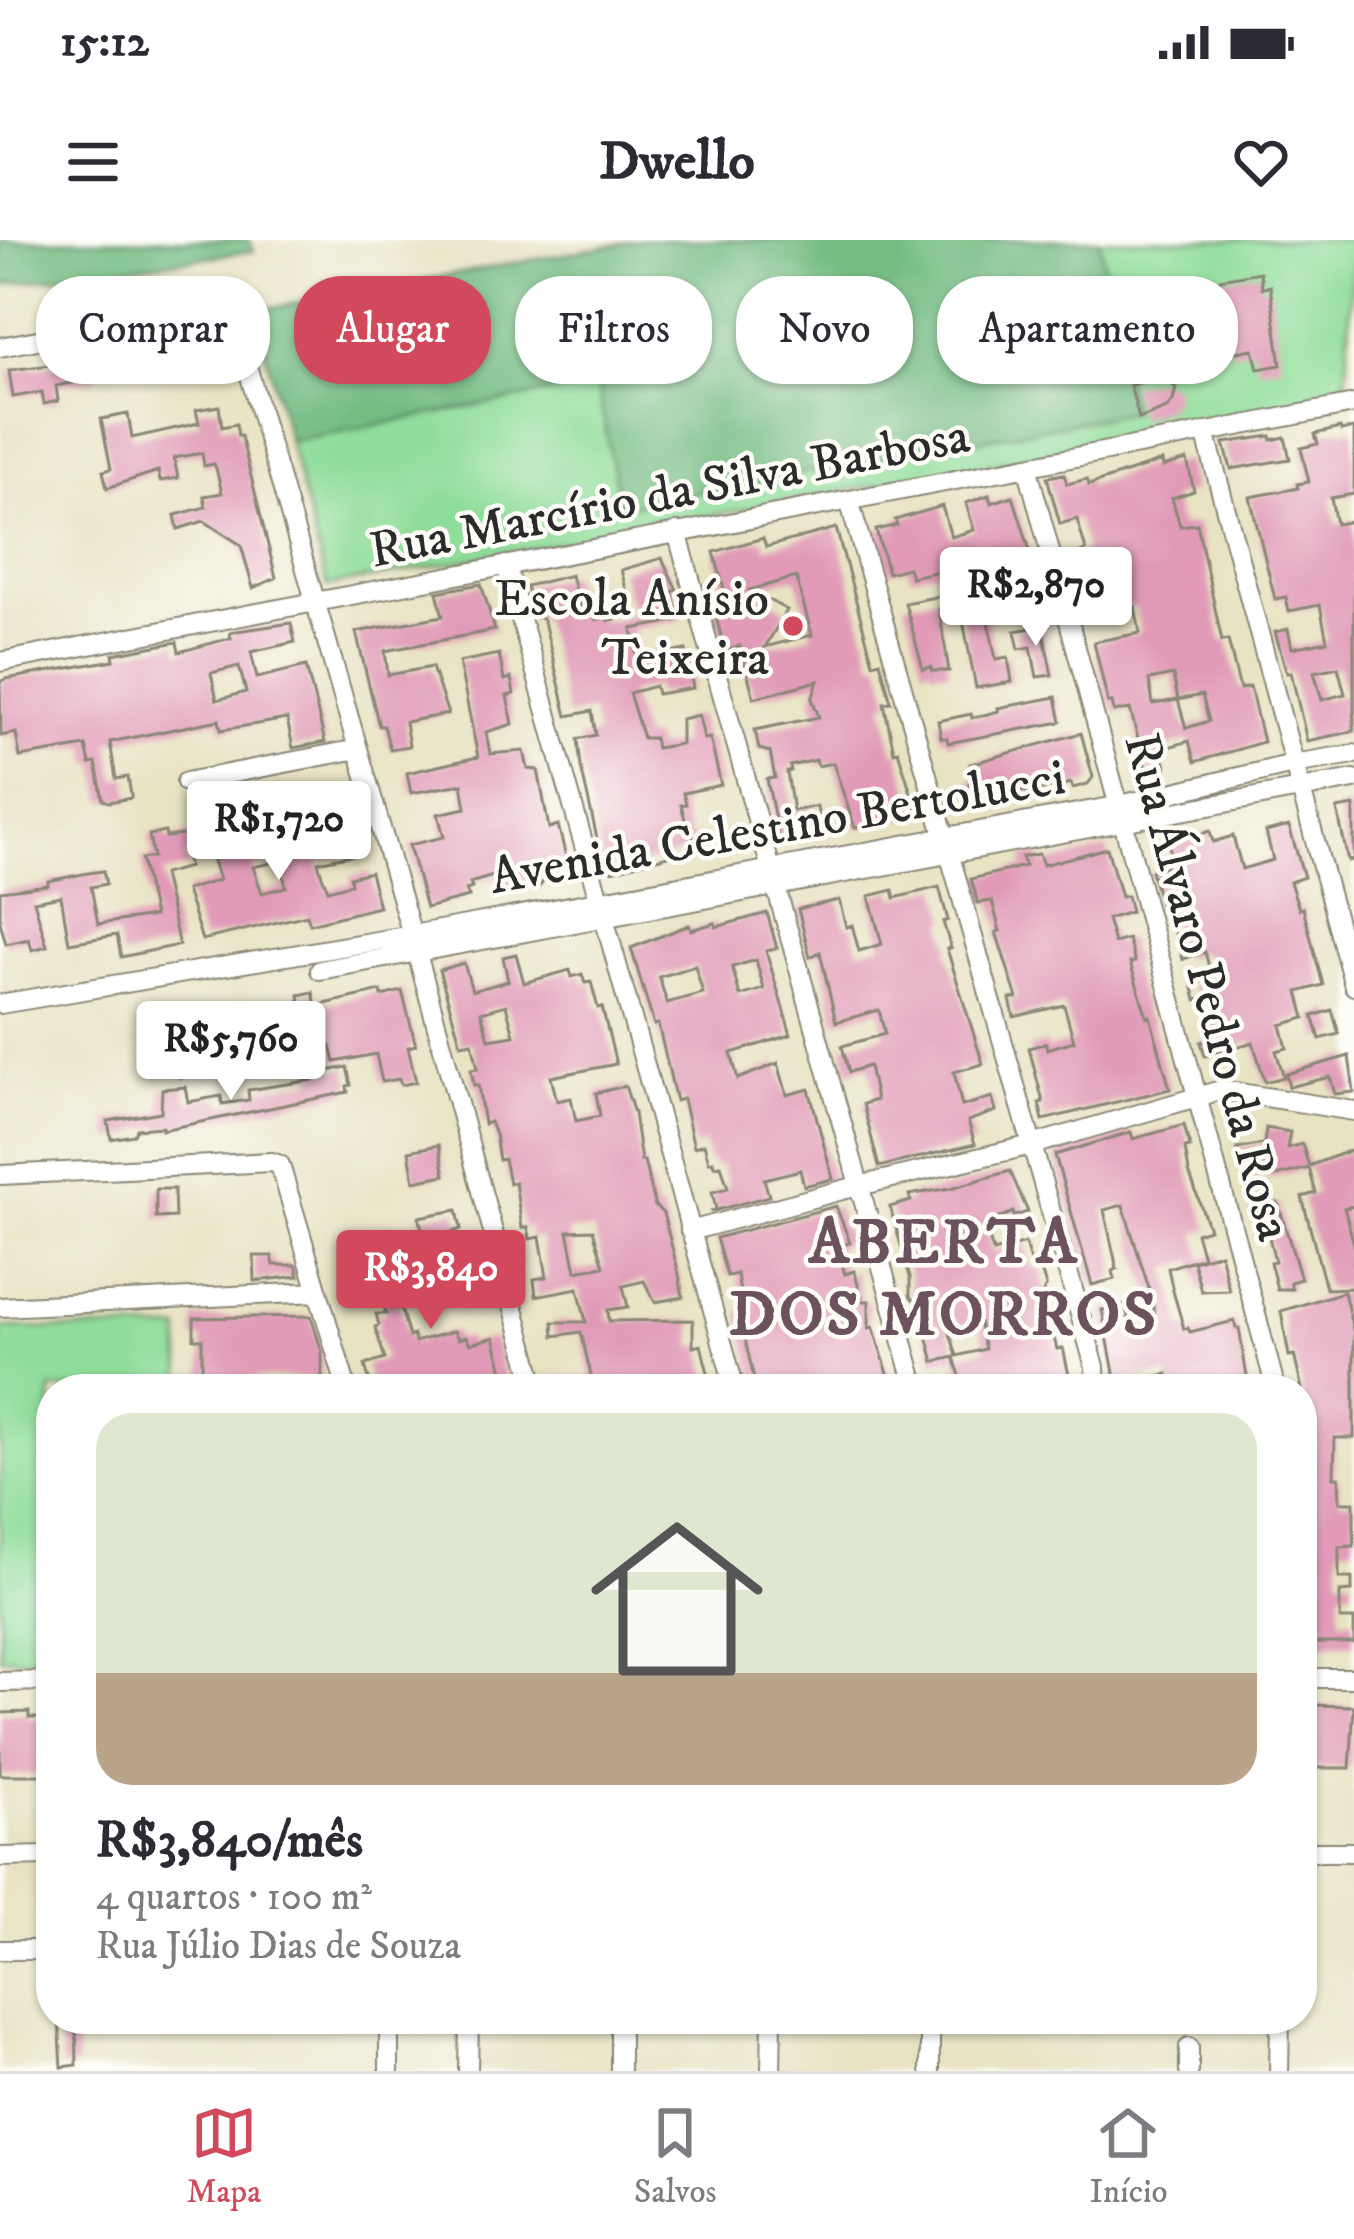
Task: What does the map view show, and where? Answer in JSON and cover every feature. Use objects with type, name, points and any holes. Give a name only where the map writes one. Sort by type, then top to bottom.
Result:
[{"type":"street","points":[[0,347],[229,304],[414,944],[532,1374]]},
{"type":"street","name":"Rua Marcírio da Silva Barbosa","points":[[0,662],[1354,404]]},
{"type":"street","points":[[1205,432],[1298,787],[1347,938],[1354,986]]},
{"type":"street","name":"Rua Álvaro Pedro da Rosa","points":[[1027,466],[1272,1374]]},
{"type":"street","points":[[849,500],[1095,1374]]},
{"type":"street","points":[[677,532],[912,1374]]},
{"type":"street","points":[[506,565],[731,1374]]},
{"type":"street","points":[[186,782],[358,749]]},
{"type":"street","name":"Avenida Celestino Bertolucci","points":[[1119,814],[1293,764],[1354,754]]},
{"type":"street","name":"Avenida Celestino Bertolucci","points":[[0,1004],[414,944],[1119,814],[1354,779]]},
{"type":"street","name":"Avenida Celestino Bertolucci","points":[[320,970],[414,944]]},
{"type":"street","points":[[690,1231],[1032,1145],[1221,1090],[1354,1111]]},
{"type":"street","points":[[0,1175],[272,1162],[280,1166],[343,1374]]},
{"type":"street","points":[[0,1306],[318,1292]]},
{"type":"street","points":[[1317,1678],[1354,1678]]},
{"type":"street","points":[[0,1682],[36,1682]]},
{"type":"street","points":[[1317,1852],[1354,1852]]},
{"type":"street","points":[[0,1857],[36,1856]]},
{"type":"street","points":[[0,1950],[36,1950]]},
{"type":"street","points":[[389,2034],[389,2071]]},
{"type":"street","points":[[468,2071],[469,2034]]},
{"type":"street","points":[[620,2034],[620,2071]]},
{"type":"street","points":[[771,2071],[772,2034]]},
{"type":"street","points":[[930,2034],[930,2071]]},
{"type":"street","points":[[1279,2071],[1280,2034]]},
{"type":"street","points":[[1189,2047],[1189,2071]]},
{"type":"green space","points":[[0,240],[249,240],[254,251],[36,276],[36,280],[0,285]]},
{"type":"green space","points":[[641,240],[1354,240],[1345,399],[327,586],[270,368],[270,308],[294,304],[294,384],[491,384],[491,276],[445,276]]},
{"type":"green space","points":[[641,240],[1100,240],[1107,276],[937,276],[937,384],[1127,384],[1132,412],[620,507],[597,384],[289,441],[270,368],[270,308],[294,304],[294,384],[491,384],[491,276],[445,276]]},
{"type":"green space","points":[[0,1328],[180,1330],[181,1374],[36,1374],[36,1658],[0,1658]]},
{"type":"building","points":[[1260,272],[1262,288],[1270,286],[1281,365],[1258,369],[1253,349],[1238,352],[1237,276]]},
{"type":"building","points":[[36,367],[36,384],[66,384],[56,386],[58,401],[44,404],[42,392],[13,397],[9,370]]},
{"type":"building","points":[[1130,385],[1176,387],[1167,408],[1139,419]]},
{"type":"building","points":[[219,406],[222,427],[236,424],[241,436],[276,578],[253,588],[241,545],[204,521],[178,529],[175,515],[206,507],[204,496],[222,493],[214,464],[204,466],[202,453],[174,458],[178,478],[160,481],[158,471],[107,488],[103,471],[111,469],[101,419],[128,414],[132,438],[199,423],[196,410]]},
{"type":"building","points":[[1354,428],[1354,494],[1331,498],[1336,524],[1354,521],[1354,731],[1307,741],[1291,672],[1287,673],[1275,632],[1288,629],[1292,648],[1327,641],[1320,605],[1289,611],[1286,597],[1275,599],[1250,497],[1309,482],[1301,448],[1318,444],[1315,434]],"holes":[[[1338,667],[1345,694],[1322,700],[1314,672]]]},
{"type":"building","points":[[1271,436],[1272,440],[1285,437],[1290,459],[1231,469],[1224,443]]},
{"type":"building","points":[[1187,460],[1194,491],[1172,498],[1180,526],[1197,524],[1222,641],[1228,640],[1240,689],[1250,687],[1263,742],[1195,762],[1189,741],[1161,749],[1166,767],[1147,772],[1130,709],[1114,712],[1112,702],[1108,703],[1094,642],[1140,633],[1135,607],[1095,615],[1093,604],[1088,605],[1079,554],[1086,550],[1077,519],[1060,524],[1047,477],[1064,474],[1067,484],[1087,479],[1089,485],[1162,461],[1163,467]],"holes":[[[1173,675],[1178,700],[1153,704],[1149,680]],[[1202,695],[1209,721],[1186,728],[1178,700]]]},
{"type":"building","points":[[989,495],[991,503],[1013,496],[1031,554],[1023,556],[1035,603],[986,612],[996,659],[1008,657],[1012,682],[976,688],[960,605],[939,609],[949,671],[932,671],[931,667],[923,669],[905,603],[966,591],[959,567],[911,577],[908,568],[888,573],[876,530],[942,506],[951,537],[974,530],[966,503]]},
{"type":"building","name":"Escola Anísio Teixeira","points":[[836,528],[873,663],[880,661],[891,702],[884,703],[894,752],[898,751],[918,815],[855,828],[833,763],[818,766],[816,760],[790,766],[787,772],[793,811],[817,806],[821,832],[779,840],[767,779],[775,778],[770,752],[759,749],[755,730],[819,717],[812,699],[818,681],[754,698],[740,646],[725,651],[714,611],[729,607],[714,552],[763,538],[766,547]],"holes":[[[796,577],[812,635],[765,647],[787,610],[750,590]]]},
{"type":"building","points":[[662,558],[677,590],[672,592],[680,620],[632,629],[637,659],[686,650],[693,688],[657,694],[655,686],[629,693],[643,738],[654,738],[656,748],[681,744],[681,719],[699,715],[721,785],[683,793],[686,804],[681,805],[698,848],[612,871],[610,863],[603,865],[581,767],[578,739],[596,735],[592,711],[567,716],[544,622],[535,618],[526,586],[571,575],[579,606],[591,602],[596,620],[607,617],[608,621],[633,615],[621,570]]},
{"type":"building","points":[[481,584],[495,630],[385,651],[388,675],[432,667],[448,714],[405,722],[409,746],[390,749],[384,726],[379,726],[356,632],[443,616],[437,592]]},
{"type":"building","points":[[291,623],[295,642],[251,652],[257,678],[306,666],[325,742],[293,748],[287,719],[221,730],[219,720],[110,742],[116,779],[128,777],[131,798],[109,802],[103,800],[96,763],[90,764],[86,746],[20,757],[16,733],[1,736],[0,682],[6,679],[114,660],[113,654],[177,642],[179,652],[231,638],[230,633]],"holes":[[[239,666],[246,692],[217,700],[211,673]]]},
{"type":"building","points":[[1042,626],[1052,675],[1037,677],[1031,647],[1019,649],[1015,631]]},
{"type":"building","points":[[499,654],[504,680],[511,678],[514,694],[507,696],[513,724],[486,732],[490,754],[524,751],[528,769],[538,770],[549,828],[558,825],[570,873],[545,879],[540,886],[500,892],[496,875],[470,883],[469,897],[426,908],[409,845],[444,837],[438,814],[466,808],[462,784],[411,793],[407,773],[478,757],[459,662]]},
{"type":"building","points":[[1056,697],[1061,722],[948,743],[941,738],[938,721],[971,714],[972,718]]},
{"type":"building","points":[[1081,733],[1093,777],[1088,784],[1029,793],[1022,790],[975,804],[970,764]]},
{"type":"building","points":[[1354,806],[1354,860],[1348,861],[1337,809]]},
{"type":"building","points":[[297,815],[300,830],[325,825],[327,835],[349,830],[356,854],[318,862],[322,876],[328,890],[370,872],[379,907],[310,924],[307,915],[202,940],[186,890],[219,880],[210,851],[286,837],[282,818]],"holes":[[[280,861],[286,887],[262,893],[253,867]]]},
{"type":"building","points":[[1289,826],[1304,877],[1290,882],[1299,909],[1303,908],[1323,985],[1298,992],[1305,1018],[1281,1025],[1287,1048],[1276,1051],[1284,1077],[1265,1082],[1253,1042],[1205,1056],[1201,1042],[1212,1039],[1209,1030],[1215,1028],[1206,998],[1196,1000],[1192,984],[1212,978],[1205,952],[1183,959],[1151,871],[1174,865],[1168,843],[1210,831],[1213,842],[1233,836],[1242,869],[1273,860],[1266,832]]},
{"type":"building","points":[[165,832],[166,837],[190,834],[193,854],[186,856],[189,867],[163,874],[179,945],[121,957],[117,935],[69,943],[61,896],[34,901],[47,946],[32,950],[29,939],[6,944],[0,891],[48,885],[48,881],[88,873],[103,871],[106,884],[91,887],[98,924],[154,916],[141,859],[153,857],[149,835]]},
{"type":"building","points":[[1107,848],[1121,897],[1127,896],[1131,912],[1107,919],[1114,943],[1128,939],[1135,962],[1130,963],[1170,1089],[1043,1120],[1029,1048],[1046,1043],[1047,1049],[1074,1041],[1064,1005],[1014,1017],[1010,999],[1017,998],[996,932],[1000,931],[992,901],[978,903],[971,879],[1025,866],[1022,857],[1039,854],[1043,865]]},
{"type":"building","points":[[939,887],[948,920],[943,922],[951,948],[947,949],[983,1064],[954,1072],[962,1106],[992,1097],[996,1111],[968,1121],[975,1144],[879,1167],[863,1104],[876,1100],[869,1066],[849,1072],[842,1046],[885,1034],[879,1010],[836,1022],[820,952],[810,957],[798,909],[839,900],[859,951],[882,944],[869,896],[893,890],[895,898]]},
{"type":"building","points":[[767,913],[777,948],[766,951],[791,1035],[731,1053],[738,1079],[778,1063],[787,1095],[809,1089],[833,1179],[804,1186],[800,1170],[764,1179],[769,1196],[710,1212],[716,1209],[712,1192],[728,1188],[721,1165],[709,1162],[704,1144],[694,1147],[683,1099],[676,1101],[658,1024],[654,1025],[631,948],[689,925],[691,930],[715,923],[716,927]],"holes":[[[756,960],[764,989],[740,996],[732,967]],[[695,966],[703,993],[667,1003],[659,977]]]},
{"type":"building","points":[[516,954],[524,983],[570,970],[572,977],[582,974],[585,983],[591,982],[616,1064],[551,1077],[557,1101],[571,1098],[576,1121],[600,1116],[596,1093],[625,1086],[641,1161],[655,1206],[663,1213],[683,1297],[655,1302],[644,1281],[623,1286],[628,1307],[608,1310],[609,1321],[693,1320],[693,1347],[701,1345],[708,1374],[591,1374],[581,1332],[554,1336],[553,1322],[586,1322],[578,1288],[536,1296],[534,1279],[547,1277],[540,1237],[530,1239],[528,1227],[522,1228],[515,1182],[509,1183],[504,1159],[499,1160],[490,1122],[484,1124],[471,1069],[478,1068],[472,1042],[461,1044],[439,970],[464,963],[472,991],[508,981],[503,957]],"holes":[[[506,1005],[514,1035],[489,1039],[481,1012]],[[593,1230],[604,1266],[576,1271],[568,1231]]]},
{"type":"building","points":[[381,991],[382,996],[402,991],[416,1045],[408,1047],[416,1082],[382,1082],[376,1054],[335,1062],[331,1046],[231,1069],[228,1057],[282,1041],[280,1032],[304,1027],[299,995],[313,992],[316,1006]]},
{"type":"building","points":[[1332,1010],[1339,1034],[1320,1039],[1313,1016]]},
{"type":"building","points":[[201,1055],[203,1074],[180,1077],[178,1057]]},
{"type":"building","points":[[1349,1056],[1354,1092],[1335,1094],[1330,1077],[1289,1087],[1286,1074]]},
{"type":"building","points":[[347,1067],[348,1092],[162,1130],[137,1129],[134,1135],[111,1139],[108,1121],[161,1112],[162,1089],[185,1087],[188,1102],[221,1096],[222,1104],[249,1100],[248,1090],[313,1080],[312,1074]]},
{"type":"building","points":[[1184,1125],[1190,1147],[1185,1148],[1189,1172],[1209,1229],[1196,1233],[1203,1257],[1168,1268],[1173,1291],[1184,1329],[1190,1332],[1234,1321],[1247,1374],[1114,1374],[1102,1310],[1125,1305],[1129,1321],[1155,1315],[1150,1292],[1123,1205],[1104,1210],[1115,1279],[1092,1285],[1055,1155],[1131,1132],[1133,1139]]},
{"type":"building","points":[[1266,1128],[1290,1132],[1287,1148],[1302,1144],[1309,1166],[1354,1149],[1354,1206],[1344,1208],[1354,1244],[1354,1288],[1326,1289],[1302,1197],[1316,1193],[1309,1168],[1245,1178],[1237,1149],[1264,1144]]},
{"type":"building","points":[[439,1145],[445,1175],[414,1181],[409,1151]]},
{"type":"building","points":[[1010,1171],[1028,1212],[1014,1216],[1013,1212],[985,1224],[993,1252],[1025,1243],[1032,1269],[1040,1267],[1046,1286],[1042,1295],[1069,1374],[959,1374],[954,1357],[934,1362],[919,1305],[910,1296],[910,1277],[890,1207],[911,1201],[909,1195]],"holes":[[[979,1322],[985,1349],[957,1356],[949,1330]]]},
{"type":"building","points":[[156,1189],[174,1189],[175,1217],[156,1218]]},
{"type":"building","points":[[1278,1203],[1301,1279],[1290,1282],[1292,1289],[1277,1289],[1268,1233],[1259,1236],[1252,1211]]},
{"type":"building","points":[[836,1206],[850,1243],[837,1246],[845,1274],[854,1271],[863,1301],[869,1301],[869,1328],[873,1327],[888,1374],[753,1374],[739,1312],[743,1311],[737,1274],[727,1276],[716,1238]]},
{"type":"building","points":[[457,1210],[461,1229],[425,1241],[419,1217]]},
{"type":"building","points":[[432,1240],[437,1264],[471,1257],[477,1302],[456,1302],[454,1285],[406,1294],[407,1299],[399,1301],[409,1337],[413,1335],[415,1342],[454,1331],[458,1339],[466,1337],[470,1344],[494,1337],[504,1374],[368,1374],[365,1365],[385,1359],[375,1327],[379,1325],[376,1314],[386,1314],[377,1274],[407,1267],[402,1245]]},
{"type":"building","points":[[1220,1253],[1229,1290],[1201,1291],[1193,1261]]},
{"type":"building","points":[[254,1256],[272,1256],[274,1265],[296,1265],[299,1276],[255,1281]]},
{"type":"building","points":[[1344,1292],[1354,1334],[1354,1438],[1335,1438],[1334,1477],[1339,1477],[1340,1502],[1354,1502],[1354,1546],[1339,1547],[1339,1578],[1352,1578],[1352,1591],[1340,1592],[1340,1619],[1354,1619],[1354,1643],[1317,1643],[1317,1374],[1298,1374],[1294,1355],[1289,1356],[1281,1311]]},
{"type":"building","points":[[311,1316],[322,1352],[322,1374],[202,1374],[202,1339],[194,1339],[194,1318]]},
{"type":"building","points":[[1317,1705],[1354,1706],[1350,1768],[1317,1768]]},
{"type":"building","points":[[29,1712],[29,1718],[36,1718],[36,1775],[0,1775],[0,1713]]},
{"type":"building","points":[[60,2034],[76,2034],[77,2065],[62,2067]]},
{"type":"place","name":"Escola Anísio Teixeira","points":[[793,626]]},
{"type":"district","name":"ABERTA DOS MORROS","points":[[944,1276]]}]
